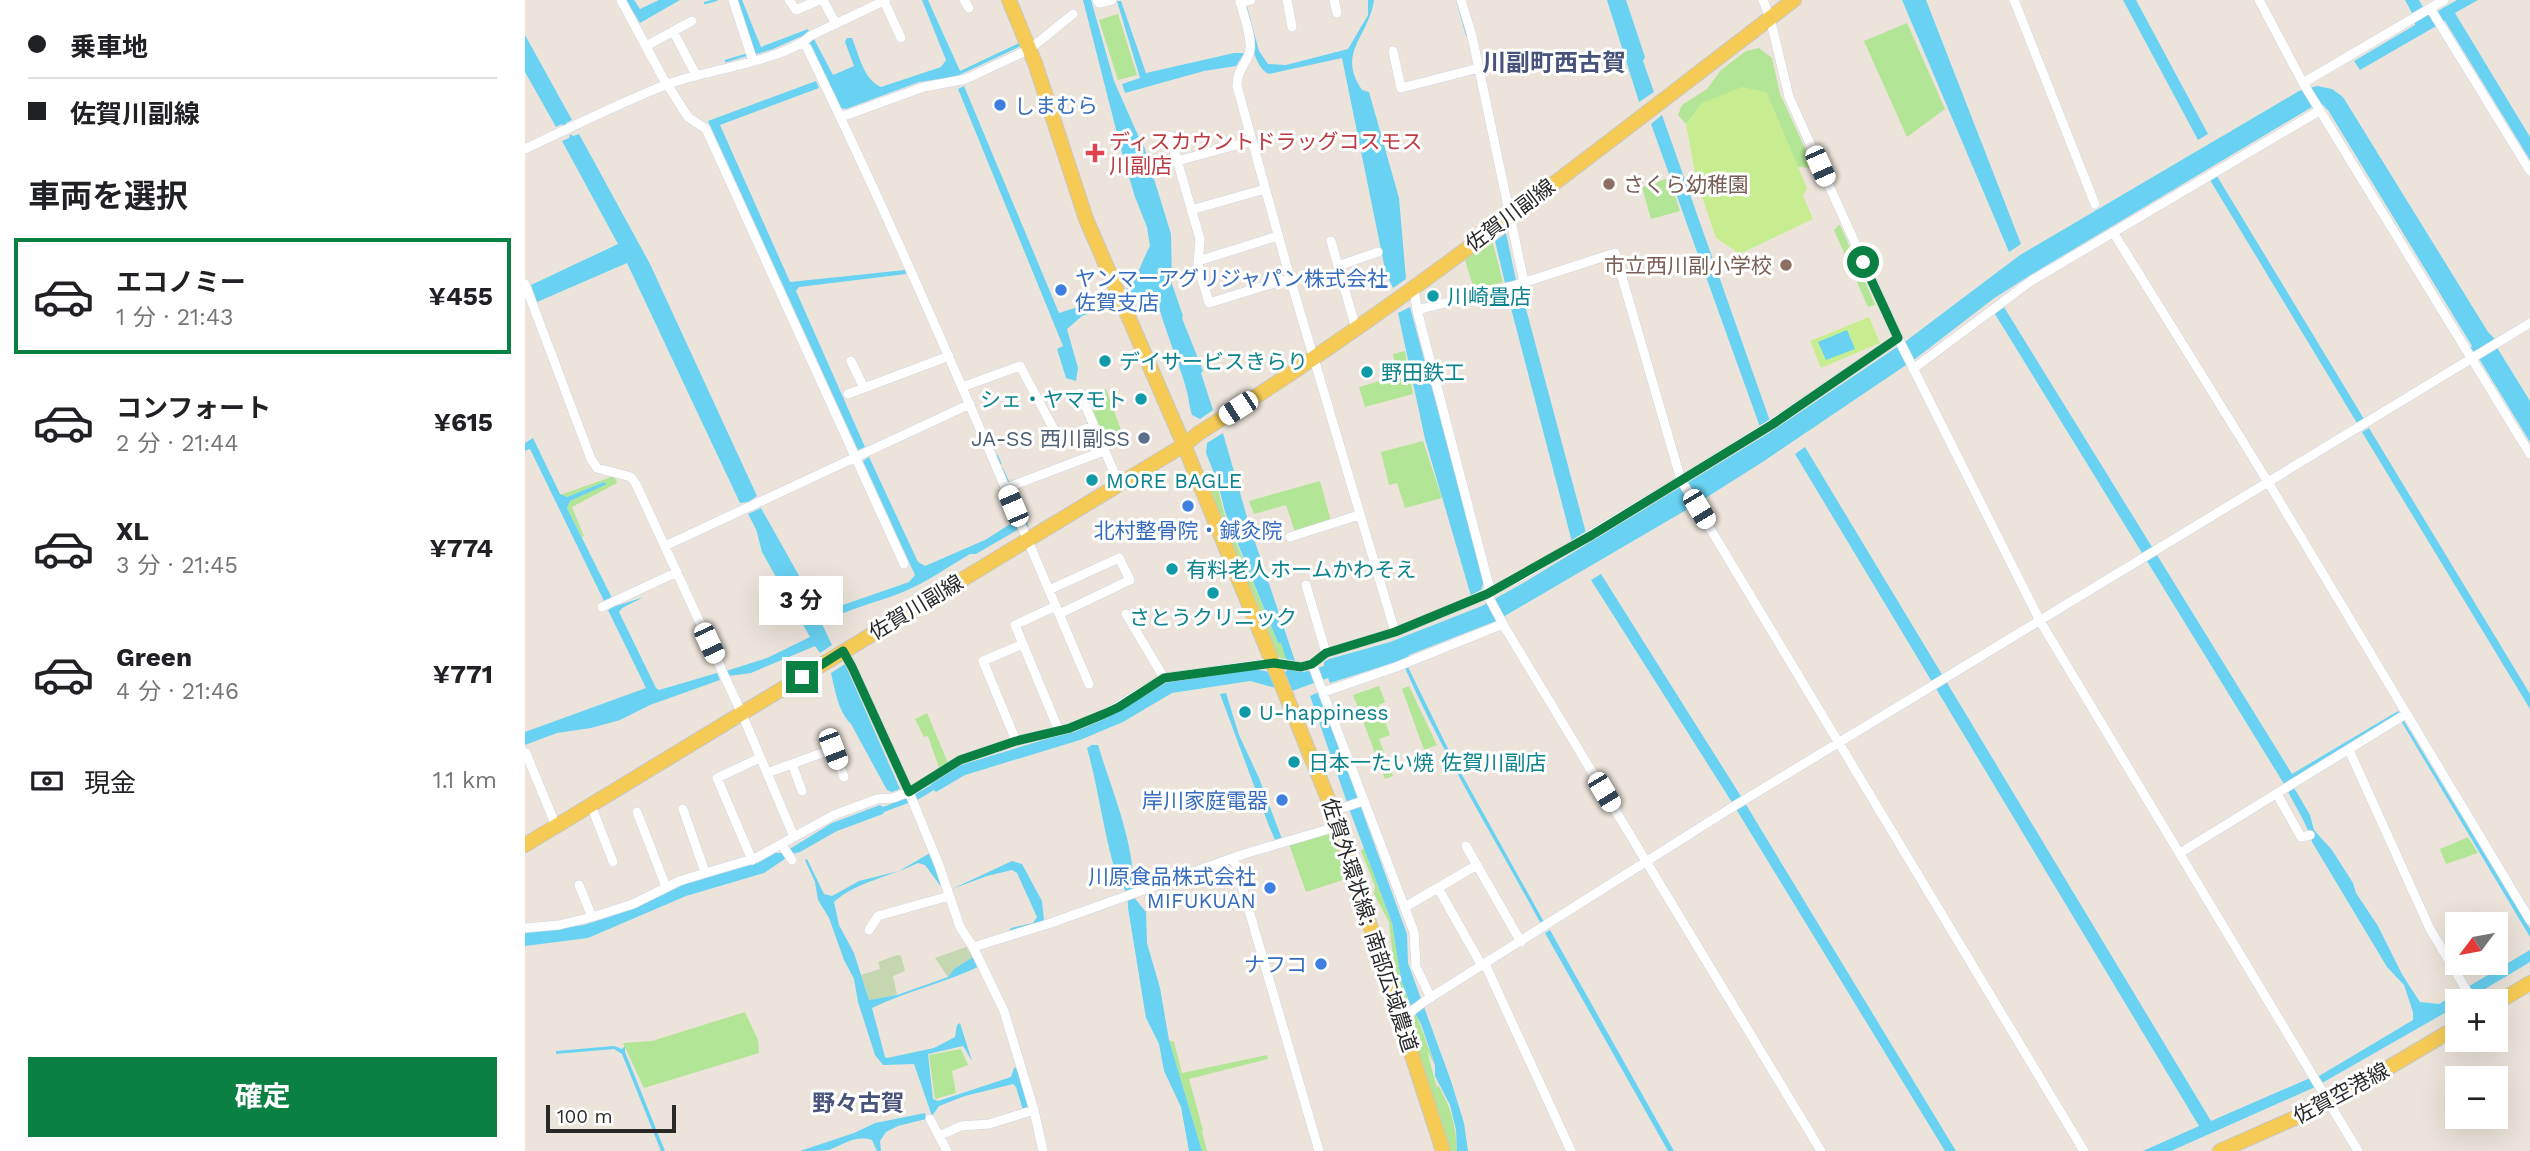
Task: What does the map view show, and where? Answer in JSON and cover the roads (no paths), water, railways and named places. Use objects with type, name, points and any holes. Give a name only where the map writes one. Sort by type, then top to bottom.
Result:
[{"type":"main road","name":"佐賀外環状線; 南部広域農道","points":[[1009,0],[1030,49],[1086,219],[1340,808],[1339,826],[1406,1015],[1443,1151]]},
{"type":"main road","name":"佐賀川副線","points":[[525,845],[1184,445],[1314,359],[1414,288],[1794,0]]},
{"type":"main road","points":[[2508,997],[2529,986]]},
{"type":"main road","name":"佐賀空港線","points":[[2220,1151],[2329,1103],[2445,1034]]},
{"type":"street","points":[[621,0],[663,78],[688,117],[706,129],[904,564]]},
{"type":"street","points":[[733,0],[753,61]]},
{"type":"street","points":[[789,0],[796,9],[821,0],[836,24]]},
{"type":"street","points":[[1097,0],[1099,3],[1112,0]]},
{"type":"street","points":[[1251,0],[1240,1],[1250,53],[1240,68],[1237,86],[1290,278],[1395,632]]},
{"type":"street","points":[[1287,0],[1292,26]]},
{"type":"street","points":[[1334,0],[1337,13]]},
{"type":"street","points":[[1461,0],[1472,36],[1524,282]]},
{"type":"street","points":[[1763,0],[1789,97],[1898,338],[2040,621],[2358,1151]]},
{"type":"street","points":[[2014,0],[2095,204]]},
{"type":"street","points":[[2259,0],[2319,111],[2530,454]]},
{"type":"street","points":[[2303,83],[2444,0]]},
{"type":"street","points":[[525,149],[669,84],[753,61],[803,43],[810,36],[885,1],[901,38]]},
{"type":"street","points":[[2430,10],[2530,171]]},
{"type":"street","points":[[841,117],[924,87],[960,81],[1030,49],[1073,14]]},
{"type":"street","points":[[646,46],[692,21]]},
{"type":"street","points":[[673,31],[696,75]]},
{"type":"street","points":[[803,43],[841,117],[963,387],[1089,684]]},
{"type":"street","points":[[1393,51],[1401,88],[1479,68]]},
{"type":"street","points":[[1913,369],[2031,281],[2319,111]]},
{"type":"street","points":[[1170,136],[1200,239],[1198,261],[1209,303],[1290,278]]},
{"type":"street","points":[[1177,161],[1251,141]]},
{"type":"street","points":[[1191,210],[1265,189]]},
{"type":"street","points":[[2113,232],[2268,482],[2402,717],[2530,920]]},
{"type":"street","points":[[1198,261],[1278,236]]},
{"type":"street","points":[[1331,241],[1356,329]]},
{"type":"street","points":[[1338,266],[1378,252]]},
{"type":"street","points":[[1417,310],[1524,282],[1615,253],[1681,480],[2084,1151]]},
{"type":"street","points":[[525,285],[591,459],[597,468],[603,471],[631,477],[677,572],[794,837]]},
{"type":"street","points":[[1414,288],[1417,310],[1489,586],[1487,594],[1821,1151]]},
{"type":"street","points":[[1406,1015],[1731,808],[2530,323]]},
{"type":"street","points":[[525,928],[592,917],[633,904],[666,887],[705,872],[752,860],[783,847],[794,837],[834,815],[877,799],[911,796],[960,760],[1016,741],[1059,731],[1119,707],[1164,678],[1280,664],[1313,666],[1326,653],[1395,632],[1487,594],[1592,535],[1773,424],[1898,338]]},
{"type":"street","points":[[848,394],[949,356]]},
{"type":"street","points":[[851,362],[864,388]]},
{"type":"street","points":[[963,387],[1020,366],[1059,439],[1093,426]]},
{"type":"street","points":[[1080,393],[1119,484]]},
{"type":"street","points":[[665,546],[970,404]]},
{"type":"street","points":[[1006,488],[1104,451]]},
{"type":"street","points":[[1290,537],[1359,515]]},
{"type":"street","points":[[1049,590],[1119,558],[1130,580],[1015,625],[1059,731]]},
{"type":"street","points":[[604,606],[677,572]]},
{"type":"street","points":[[1306,585],[1326,653]]},
{"type":"street","points":[[1126,614],[1164,678]]},
{"type":"street","points":[[1322,687],[1396,667],[1498,626],[1504,626]]},
{"type":"street","points":[[1016,741],[983,660],[1023,644]]},
{"type":"street","points":[[843,651],[911,796],[960,927],[973,947],[1004,1011],[1044,1151]]},
{"type":"street","points":[[1313,666],[1414,932],[1416,967],[1428,1000]]},
{"type":"street","points":[[2180,853],[2402,717]]},
{"type":"street","points":[[767,773],[833,749],[844,777]]},
{"type":"street","points":[[2349,750],[2430,929],[2445,949]]},
{"type":"street","points":[[526,753],[556,826]]},
{"type":"street","points":[[752,860],[717,778],[760,758]]},
{"type":"street","points":[[792,764],[802,792]]},
{"type":"street","points":[[2280,792],[2296,831],[2301,837],[2310,835]]},
{"type":"street","points":[[1340,808],[1363,801]]},
{"type":"street","points":[[591,805],[613,862]]},
{"type":"street","points":[[683,809],[705,872]]},
{"type":"street","points":[[637,812],[666,887]]},
{"type":"street","points":[[973,947],[1048,925],[1234,859],[1339,826]]},
{"type":"street","points":[[1466,846],[1521,942]]},
{"type":"street","points":[[783,847],[792,860]]},
{"type":"street","points":[[1234,859],[1319,1151]]},
{"type":"street","points":[[1405,907],[1477,865]]},
{"type":"street","points":[[579,885],[592,917]]},
{"type":"street","points":[[1438,888],[1483,965],[1571,1151]]},
{"type":"street","points":[[869,930],[878,916],[949,895]]},
{"type":"street","points":[[939,1136],[961,1126],[989,1124],[1034,1110]]},
{"type":"street","points":[[930,1119],[947,1151]]},
{"type":"water","points":[[626,0],[634,0],[640,9],[659,0],[680,0],[640,23]]},
{"type":"water","points":[[737,0],[742,0],[761,47],[808,29],[809,33],[757,54],[753,52]]},
{"type":"water","points":[[922,0],[928,0],[960,71],[1019,43],[1021,46],[955,77],[919,82],[846,109],[840,108],[809,45],[811,40],[814,39],[833,75],[854,66],[845,42],[847,38],[852,38],[866,73],[881,87],[941,67],[946,60]]},
{"type":"water","points":[[1083,0],[1091,0],[1114,81],[1143,143],[1171,234],[1172,284],[1203,371],[1201,373],[1213,410],[1200,419],[1192,415],[1183,378],[1158,304],[1129,301],[1125,290],[1137,275],[1150,246],[1147,227],[1123,157]]},
{"type":"water","points":[[1368,0],[1374,0],[1371,13],[1356,45],[1352,65],[1362,90],[1369,92],[1399,198],[1406,279],[1393,288],[1386,274],[1342,58],[1269,74],[1263,70],[1255,55],[1246,8],[1247,6],[1259,51],[1268,64],[1286,65],[1348,49],[1368,15]]},
{"type":"water","points":[[1607,0],[1626,0],[1645,57],[1643,61],[1654,92],[1639,102]]},
{"type":"water","points":[[1902,0],[1926,0],[2021,244],[2009,252]]},
{"type":"water","points":[[2123,0],[2136,0],[2208,134],[2198,140]]},
{"type":"water","points":[[2405,0],[2419,0],[2426,13],[2431,15],[2457,0],[2478,0],[2455,13],[2530,137],[2530,160],[2445,21],[2360,70],[2354,61],[2415,25],[2415,19]]},
{"type":"water","points":[[1117,1],[1121,1],[1146,73],[1244,53],[1236,66],[1204,71],[1125,93],[1122,84],[1140,78]]},
{"type":"water","points":[[525,35],[572,120],[566,123],[567,126],[562,124],[556,127],[525,72]]},
{"type":"water","points":[[816,81],[819,88],[720,125],[790,282],[905,270],[906,274],[799,287],[796,291],[865,447],[858,450],[708,121]]},
{"type":"water","points":[[964,86],[1059,313],[1112,296],[1116,304],[1082,316],[1067,329],[1078,368],[1076,381],[1066,378],[1057,349],[1063,346],[958,89]]},
{"type":"water","points":[[2317,86],[2332,89],[2343,97],[2494,338],[2493,341],[2530,401],[2530,442],[2475,352],[2470,349],[2472,346],[2322,104],[2312,107],[2032,274],[1993,299],[1915,359],[1761,463],[1693,506],[1496,621],[1409,655],[1408,658],[1330,683],[1328,678],[1292,691],[1284,673],[1289,669],[1281,643],[1278,643],[1225,512],[1218,483],[1206,453],[1207,443],[1223,433],[1249,524],[1298,670],[1304,672],[1324,666],[1324,662],[1329,659],[1390,642],[1482,606],[1525,582],[1769,433],[1906,341],[2020,255],[2299,91]]},
{"type":"water","points":[[1662,115],[1770,421],[1760,427],[1651,124]]},
{"type":"water","points":[[570,134],[579,134],[650,264],[757,496],[748,502],[740,503],[627,263],[537,302],[531,285],[618,244],[562,141],[569,138]]},
{"type":"water","points":[[2217,176],[2364,419],[2357,423],[2210,180]]},
{"type":"water","points":[[1506,233],[1516,280],[1505,283],[1495,241]]},
{"type":"water","points":[[1521,290],[1586,533],[1572,542],[1507,293]]},
{"type":"water","points":[[1410,307],[1484,581],[1480,593],[1471,596],[1425,439],[1398,313]]},
{"type":"water","points":[[2004,307],[2292,774],[2398,711],[2530,929],[2530,937],[2401,721],[2293,786],[2310,815],[2314,830],[2332,850],[2353,883],[2356,893],[2378,926],[2403,976],[2420,1002],[2439,1004],[2445,1000],[2445,1013],[2315,1087],[2171,1151],[2143,1151],[2199,1126],[1795,454],[1805,447],[2211,1121],[2319,1076],[2413,1020],[2413,1012],[2404,985],[2387,967],[2312,842],[2284,784],[1995,314]]},
{"type":"water","points":[[1847,330],[1855,349],[1826,360],[1818,342]]},
{"type":"water","points":[[2369,428],[2530,694],[2530,709],[2362,432]]},
{"type":"water","points":[[533,438],[560,494],[567,497],[604,482],[607,484],[570,501],[567,508],[616,606],[644,597],[619,612],[656,688],[659,690],[717,673],[720,680],[650,705],[620,720],[557,733],[525,745],[525,732],[646,688],[608,610],[611,608],[607,600],[604,601],[530,449],[525,451],[525,443]]},
{"type":"water","points":[[869,457],[918,562],[925,566],[985,540],[1015,521],[1019,529],[912,588],[822,624],[832,645],[820,653],[815,646],[751,673],[728,676],[726,671],[767,658],[810,637],[762,552],[756,529],[748,514],[761,508],[820,613],[909,582],[915,575],[863,461]]},
{"type":"water","points":[[1601,574],[1742,798],[1956,1151],[1945,1151],[1733,804],[1591,580]]},
{"type":"water","points":[[845,664],[900,789],[892,792],[887,790],[840,707],[831,673]]},
{"type":"water","points":[[1408,667],[1451,755],[1544,922],[1541,924],[1436,734],[1405,668]]},
{"type":"water","points":[[1253,669],[1270,672],[1276,688],[1250,681],[1172,693],[1123,722],[1080,740],[965,775],[936,792],[934,790],[919,799],[837,831],[792,854],[764,873],[686,896],[588,938],[525,946],[525,933],[584,925],[636,908],[689,882],[758,863],[775,853],[783,853],[832,823],[914,795],[931,785],[930,782],[961,765],[1073,731],[1116,713],[1167,682]]},
{"type":"water","points":[[1319,692],[1407,934],[1408,963],[1451,1081],[1464,1123],[1468,1151],[1457,1151],[1456,1130],[1450,1105],[1435,1076],[1435,1065],[1421,1024],[1401,980],[1392,923],[1310,696]]},
{"type":"water","points":[[1226,693],[1239,735],[1282,839],[1275,840],[1269,826],[1220,694]]},
{"type":"water","points":[[1098,745],[1122,820],[1131,859],[1133,896],[1146,912],[1147,943],[1160,988],[1169,1040],[1202,1151],[1189,1151],[1181,1107],[1164,1071],[1159,1044],[1146,1018],[1127,896],[1114,867],[1087,748]]},
{"type":"water","points":[[930,853],[942,888],[925,865],[918,863],[899,871]]},
{"type":"water","points":[[807,859],[824,894],[832,896],[859,881],[899,871],[853,889],[834,902],[839,925],[854,953],[869,1000],[897,995],[948,977],[954,969],[973,957],[978,967],[872,1008],[885,1057],[934,1048],[955,1037],[957,1025],[960,1023],[972,1061],[963,1046],[928,1054],[933,1099],[938,1101],[1011,1077],[1017,1067],[1028,1108],[1023,1110],[1013,1084],[965,1096],[939,1106],[932,1116],[914,1064],[883,1065],[875,1055],[858,1002],[854,979],[829,918],[818,900],[815,882],[805,860]]},
{"type":"water","points":[[1012,861],[1022,864],[1042,901],[1044,921],[1013,933],[1009,931],[1011,928],[1033,923],[1037,917],[1017,873],[1012,870],[987,876],[952,889]]},
{"type":"water","points":[[1550,930],[1674,1151],[1668,1151],[1545,933]]},
{"type":"water","points":[[2530,950],[2530,962],[2485,989],[2464,989],[2488,975],[2508,975],[2508,963]]},
{"type":"water","points":[[614,1046],[622,1049],[625,1046],[625,1052],[665,1151],[661,1151],[622,1054],[614,1049],[556,1054],[556,1051]]},
{"type":"water","points":[[925,1113],[926,1119],[886,1132],[880,1141],[881,1151],[877,1151],[872,1140],[861,1139],[829,1150],[800,1151],[875,1123]]},
{"type":"waterway","points":[[705,3],[716,0]]},
{"type":"waterway","points":[[1457,0],[1467,35]]},
{"type":"waterway","points":[[726,61],[746,55]]},
{"type":"waterway","points":[[997,456],[1000,463]]},
{"type":"waterway","points":[[1002,469],[1009,484]]},
{"type":"waterway","points":[[1012,491],[1019,507]]},
{"type":"waterway","points":[[1021,512],[1027,526]]},
{"type":"place","name":"しまむら","points":[[1000,105]]},
{"type":"place","name":"ディスカウントドラッグコスモス 川副店","points":[[1095,153]]},
{"type":"place","name":"さくら幼稚園","points":[[1609,184]]},
{"type":"place","name":"市立西川副小学校","points":[[1786,265]]},
{"type":"place","name":"ヤンマーアグリジャパン株式会社 佐賀支店","points":[[1061,290]]},
{"type":"place","name":"川崎畳店","points":[[1433,296]]},
{"type":"place","name":"デイサービスきらり","points":[[1105,361]]},
{"type":"place","name":"野田鉄工","points":[[1367,372]]},
{"type":"place","name":"シェ・ヤマモト","points":[[1141,399]]},
{"type":"place","name":"JA-SS 西川副SS","points":[[1144,438]]},
{"type":"place","name":"MORE BAGLE","points":[[1092,480]]},
{"type":"place","name":"北村整骨院・鍼灸院","points":[[1188,506]]},
{"type":"place","name":"有料老人ホームかわそえ","points":[[1172,569]]},
{"type":"place","name":"さとうクリニック","points":[[1213,593]]},
{"type":"place","name":"U-happiness","points":[[1245,712]]},
{"type":"place","name":"日本一たい焼 佐賀川副店","points":[[1294,762]]},
{"type":"place","name":"岸川家庭電器","points":[[1282,800]]},
{"type":"place","name":"川原食品株式会社 MIFUKUAN","points":[[1270,888]]},
{"type":"place","name":"ナフコ","points":[[1321,964]]},
{"type":"district","name":"川副町西古賀","points":[[1554,63]]},
{"type":"district","name":"野々古賀","points":[[858,1103]]}]
